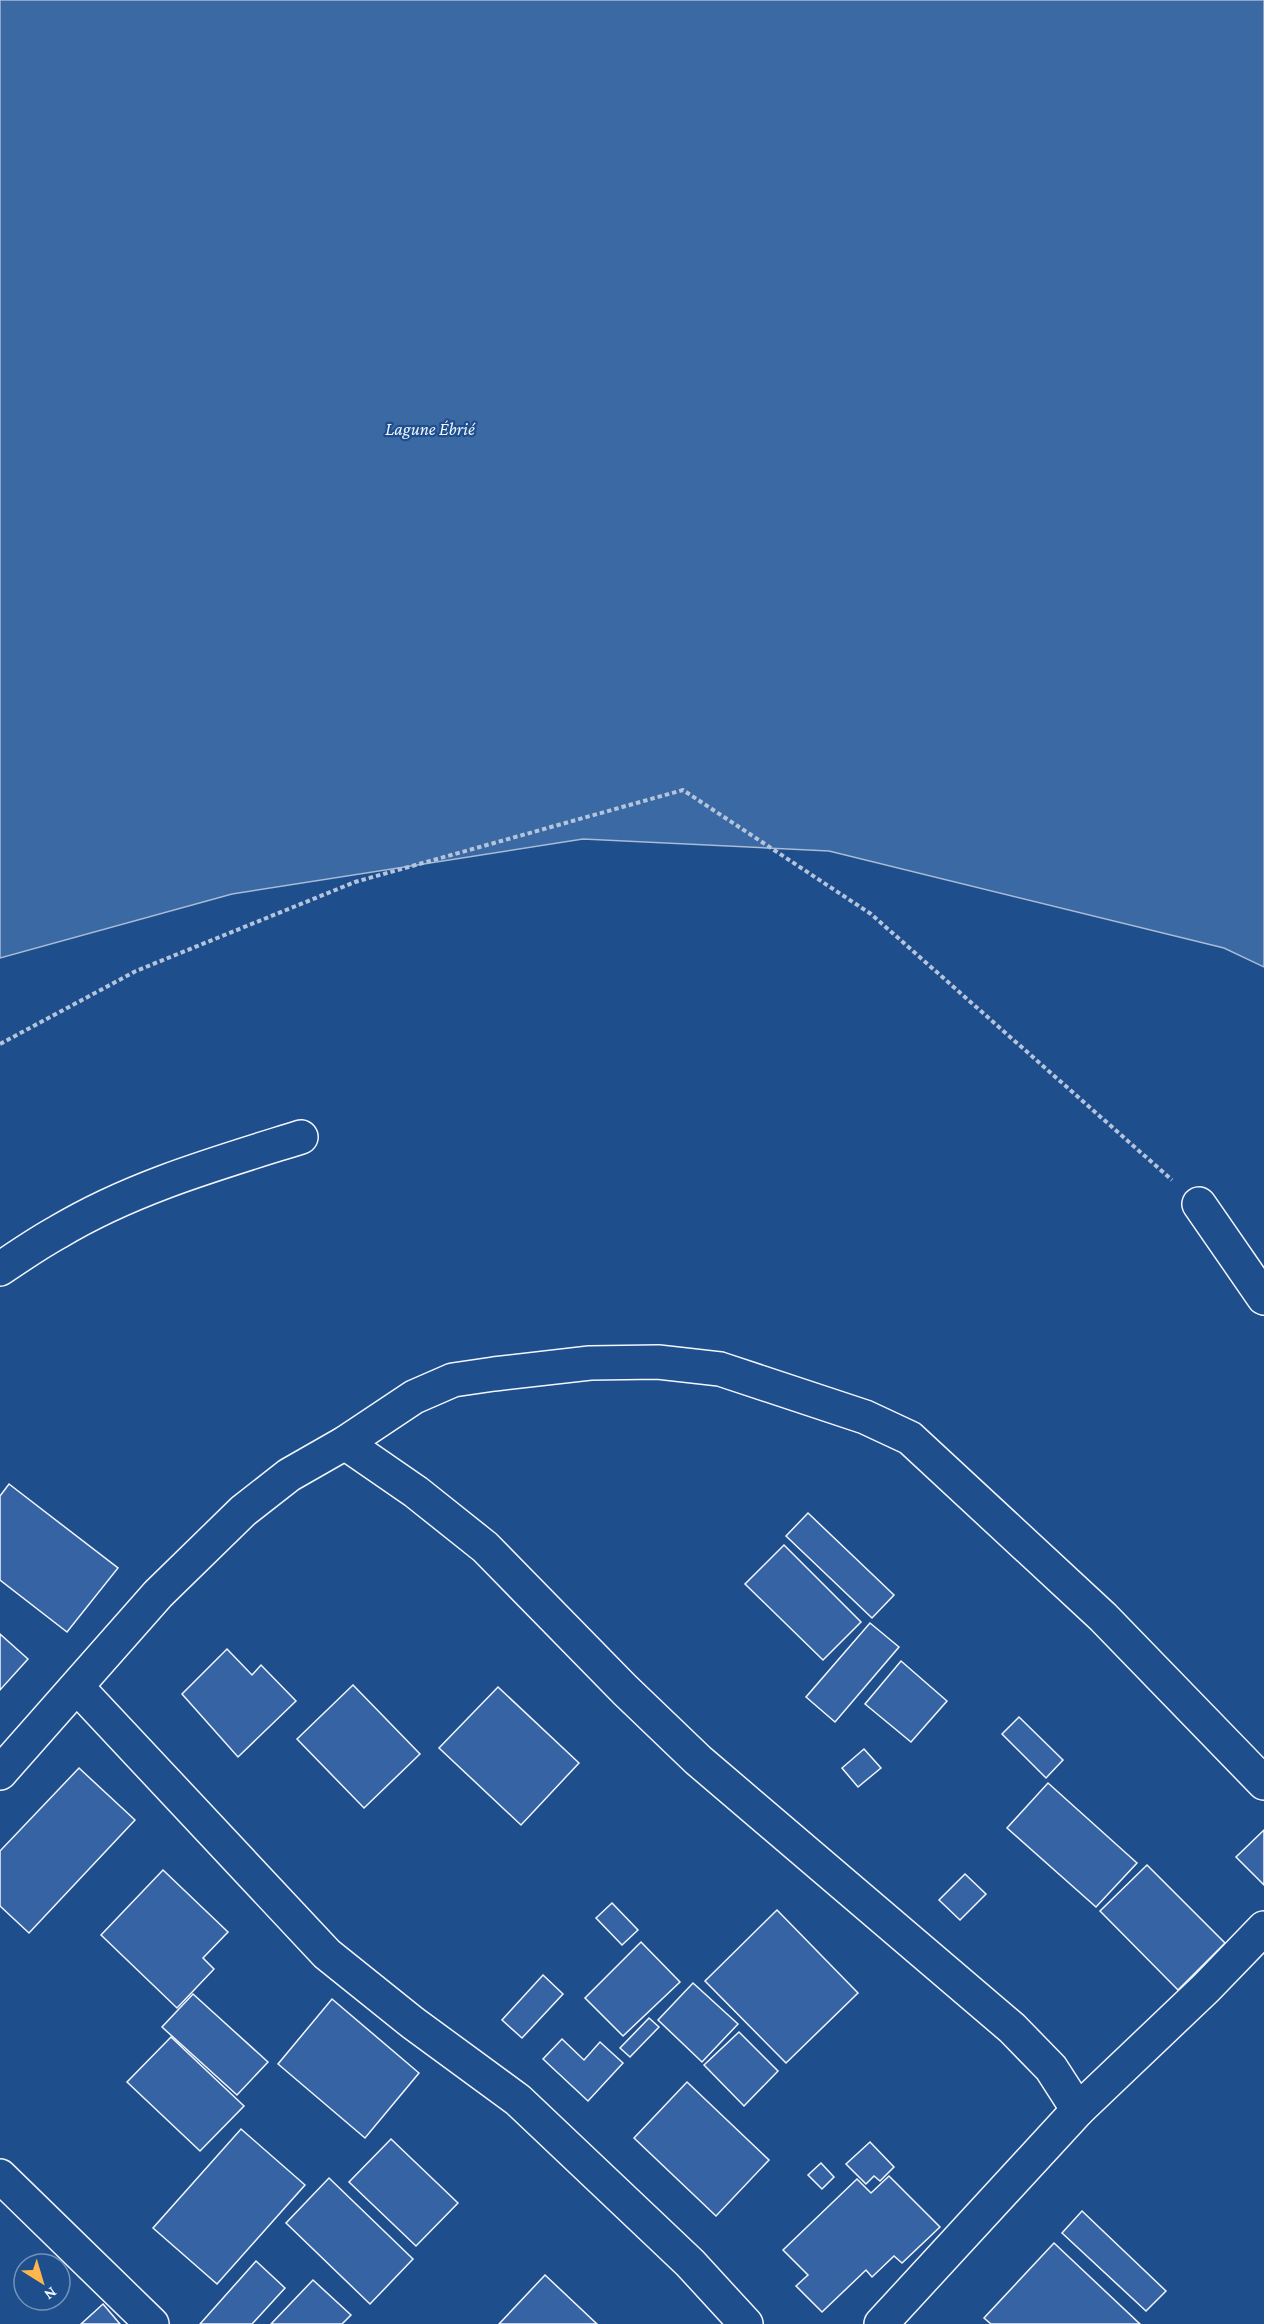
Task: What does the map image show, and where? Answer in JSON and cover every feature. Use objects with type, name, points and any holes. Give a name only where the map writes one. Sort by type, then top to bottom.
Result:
[{"type":"street","points":[[0,1269],[59,1231],[119,1201],[178,1176],[301,1137]]},
{"type":"street","points":[[1199,1204],[1264,1298]]},
{"type":"street","points":[[0,1773],[158,1594],[243,1511],[289,1475],[345,1443],[414,1397],[453,1380],[590,1363],[658,1362],[720,1369],[865,1417],[910,1438],[1103,1617],[1264,1783]]},
{"type":"street","points":[[345,1443],[416,1492],[485,1547],[625,1690],[698,1760],[1012,2028],[1051,2068],[1078,2110]]},
{"type":"street","points":[[77,1687],[327,1954],[412,2023],[518,2100],[690,2263],[746,2324]]},
{"type":"street","points":[[881,2324],[1078,2110],[1206,1988],[1264,1928]]},
{"type":"street","points":[[0,2176],[152,2324]]},
{"type":"path","points":[[0,1044],[136,971],[355,882],[683,790],[871,914],[1199,1204]]},
{"type":"water","name":"Lagune Ébrié","points":[[0,0],[1264,0],[1264,967],[1224,948],[829,851],[583,839],[232,894],[0,958]]},
{"type":"building","points":[[9,1484],[118,1568],[67,1632],[0,1580],[0,1496]]},
{"type":"building","points":[[808,1513],[894,1595],[872,1618],[786,1536]]},
{"type":"building","points":[[784,1545],[861,1622],[823,1660],[745,1584]]},
{"type":"building","points":[[870,1623],[899,1647],[835,1722],[806,1697]]},
{"type":"building","points":[[0,1634],[28,1659],[0,1690]]},
{"type":"building","points":[[227,1649],[252,1675],[261,1665],[296,1701],[238,1757],[182,1694]]},
{"type":"building","points":[[901,1661],[947,1701],[911,1742],[865,1704]]},
{"type":"building","points":[[353,1685],[420,1754],[364,1808],[297,1739]]},
{"type":"building","points":[[498,1687],[579,1763],[521,1825],[439,1748]]},
{"type":"building","points":[[1019,1717],[1063,1760],[1046,1778],[1002,1734]]},
{"type":"building","points":[[864,1749],[881,1768],[858,1787],[842,1768]]},
{"type":"building","points":[[79,1768],[135,1820],[29,1933],[0,1906],[0,1851]]},
{"type":"building","points":[[1048,1783],[1137,1863],[1096,1907],[1007,1828]]},
{"type":"building","points":[[1264,1830],[1264,1885],[1236,1857]]},
{"type":"building","points":[[1147,1865],[1225,1943],[1178,1990],[1100,1911]]},
{"type":"building","points":[[163,1870],[228,1932],[203,1958],[214,1969],[177,2008],[101,1935]]},
{"type":"building","points":[[965,1874],[986,1894],[960,1920],[939,1900]]},
{"type":"building","points":[[612,1903],[638,1930],[622,1945],[596,1918]]},
{"type":"building","points":[[777,1910],[858,1993],[786,2063],[705,1981]]},
{"type":"building","points":[[641,1942],[680,1982],[623,2036],[585,1998]]},
{"type":"building","points":[[543,1975],[563,1994],[522,2038],[502,2020]]},
{"type":"building","points":[[693,1983],[738,2024],[702,2062],[658,2020]]},
{"type":"building","points":[[193,1994],[268,2062],[237,2095],[162,2027]]},
{"type":"building","points":[[332,1999],[419,2073],[365,2138],[278,2064]]},
{"type":"building","points":[[649,2018],[659,2027],[630,2057],[620,2048]]},
{"type":"building","points":[[739,2032],[778,2071],[744,2106],[704,2065]]},
{"type":"building","points":[[171,2037],[244,2106],[200,2151],[127,2082]]},
{"type":"building","points":[[562,2039],[584,2060],[600,2042],[623,2063],[588,2101],[543,2059]]},
{"type":"building","points":[[687,2082],[769,2160],[716,2216],[634,2138]]},
{"type":"building","points":[[241,2129],[305,2185],[217,2284],[153,2228]]},
{"type":"building","points":[[391,2139],[458,2203],[416,2246],[349,2182]]},
{"type":"building","points":[[870,2142],[894,2167],[880,2181],[874,2176],[866,2184],[846,2164]]},
{"type":"building","points":[[821,2163],[834,2177],[822,2189],[808,2175]]},
{"type":"building","points":[[889,2176],[940,2227],[902,2263],[894,2256],[872,2277],[866,2270],[822,2312],[796,2286],[808,2275],[783,2250],[857,2179],[871,2193]]},
{"type":"building","points":[[329,2178],[413,2259],[370,2304],[286,2223]]},
{"type":"building","points":[[1082,2211],[1166,2291],[1146,2311],[1062,2233]]},
{"type":"building","points":[[1054,2243],[1140,2324],[991,2324],[984,2318]]},
{"type":"building","points":[[256,2261],[285,2288],[252,2324],[200,2324]]},
{"type":"building","points":[[545,2275],[597,2324],[499,2324]]},
{"type":"building","points":[[313,2280],[351,2315],[342,2324],[271,2324]]},
{"type":"building","points":[[103,2304],[120,2324],[81,2324]]}]
